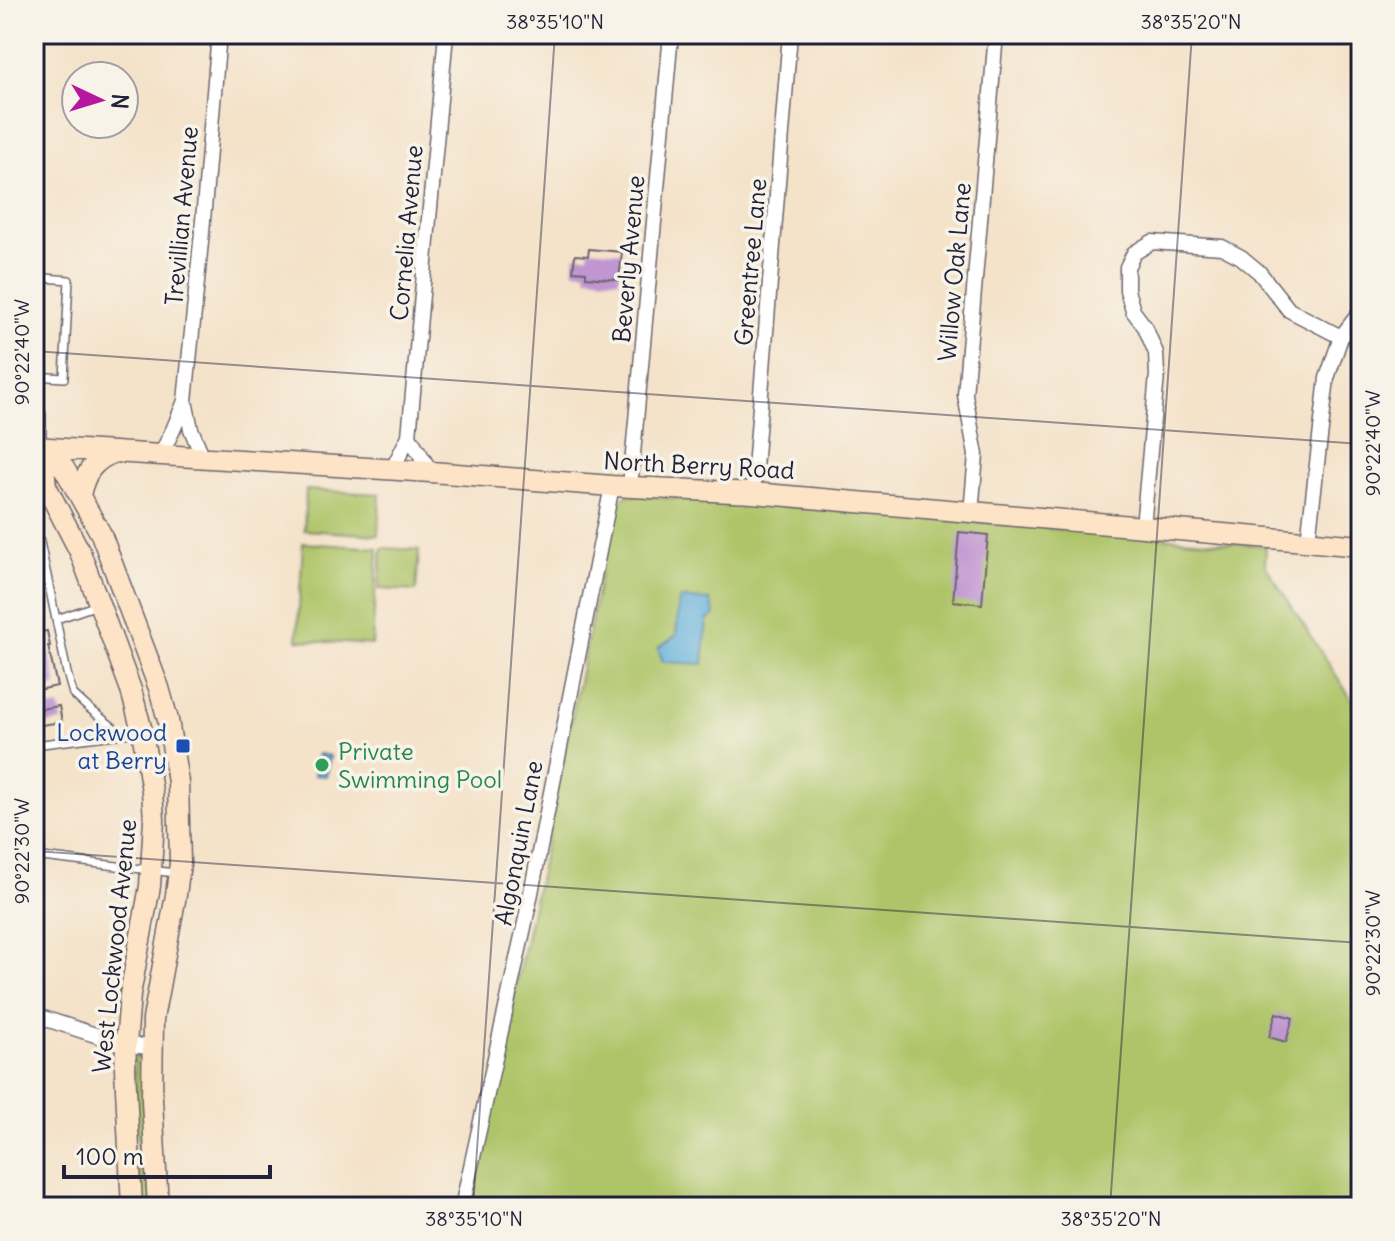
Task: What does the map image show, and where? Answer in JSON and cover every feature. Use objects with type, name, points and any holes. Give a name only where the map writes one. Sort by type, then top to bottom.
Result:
[{"type":"main road","name":"North Berry Road","points":[[38,447],[621,487],[753,493],[1361,546]]},
{"type":"main road","name":"West Lockwood Avenue","points":[[38,447],[64,468],[101,534],[159,688],[169,725],[178,782],[180,827],[176,895],[153,1019],[152,1100],[158,1207]]},
{"type":"main road","name":"West Lockwood Avenue","points":[[38,447],[50,502],[80,552],[131,690],[132,732],[153,805],[151,871],[130,995],[126,1045],[132,1207]]},
{"type":"main road","points":[[80,495],[83,478],[91,466],[115,452]]},
{"type":"main road","points":[[99,605],[125,597]]},
{"type":"main road","points":[[132,732],[169,725]]},
{"type":"street","name":"Trevillian Avenue","points":[[161,454],[185,401],[219,34]]},
{"type":"street","name":"Cornelia Avenue","points":[[392,470],[409,436],[446,34]]},
{"type":"street","name":"Beverly Avenue","points":[[621,487],[671,34]]},
{"type":"street","name":"Greentree Lane","points":[[753,493],[790,34]]},
{"type":"street","name":"Willow Oak Lane","points":[[971,513],[976,455],[965,395],[996,34]]},
{"type":"street","points":[[1143,527],[1157,375],[1156,353],[1145,327],[1133,311],[1127,290],[1127,267],[1134,253],[1152,242],[1222,247],[1259,272],[1289,310],[1341,337]]},
{"type":"street","points":[[1308,541],[1327,378],[1341,337],[1361,311]]},
{"type":"street","name":"Trevillian Avenue","points":[[185,401],[191,429],[203,458]]},
{"type":"street","points":[[409,436],[431,472]]},
{"type":"street","name":"Algonquin Lane","points":[[462,1207],[621,487]]},
{"type":"street","points":[[34,1015],[126,1045],[152,1047]]},
{"type":"lane","points":[[34,277],[69,280],[64,378],[34,376]]},
{"type":"lane","points":[[34,393],[43,427],[38,447]]},
{"type":"lane","points":[[34,530],[39,537],[73,694],[86,706],[132,732]]},
{"type":"lane","points":[[57,619],[99,605]]},
{"type":"lane","points":[[34,745],[132,732]]},
{"type":"lane","points":[[34,856],[178,874]]},
{"type":"green space","points":[[306,490],[380,494],[378,535],[304,530]]},
{"type":"green space","points":[[628,495],[1266,546],[1265,565],[1361,714],[1361,1207],[470,1207],[613,511],[620,500]]},
{"type":"green space","points":[[303,543],[378,548],[372,645],[297,640]]},
{"type":"green space","points":[[382,548],[419,550],[416,591],[379,589]]},
{"type":"green space","points":[[138,1056],[145,1061],[152,1207],[140,1207],[134,1058]]},
{"type":"water","points":[[679,599],[710,600],[715,615],[707,620],[703,664],[663,662],[658,648],[676,636]]},
{"type":"water","name":"Private Swimming Pool","points":[[318,754],[330,756],[326,776],[314,775]]},
{"type":"building","points":[[589,249],[622,252],[619,280],[586,277],[586,272],[573,271],[575,255],[588,256]]},
{"type":"building","points":[[959,532],[988,535],[982,604],[953,601]]},
{"type":"building","points":[[47,631],[57,686],[34,691],[34,633]]},
{"type":"building","points":[[59,706],[62,722],[34,726],[34,710]]},
{"type":"building","points":[[1276,1013],[1293,1018],[1286,1042],[1269,1037]]},
{"type":"place","name":"Lockwood at Berry","points":[[183,746]]},
{"type":"place","name":"Private Swimming Pool","points":[[322,765]]}]
